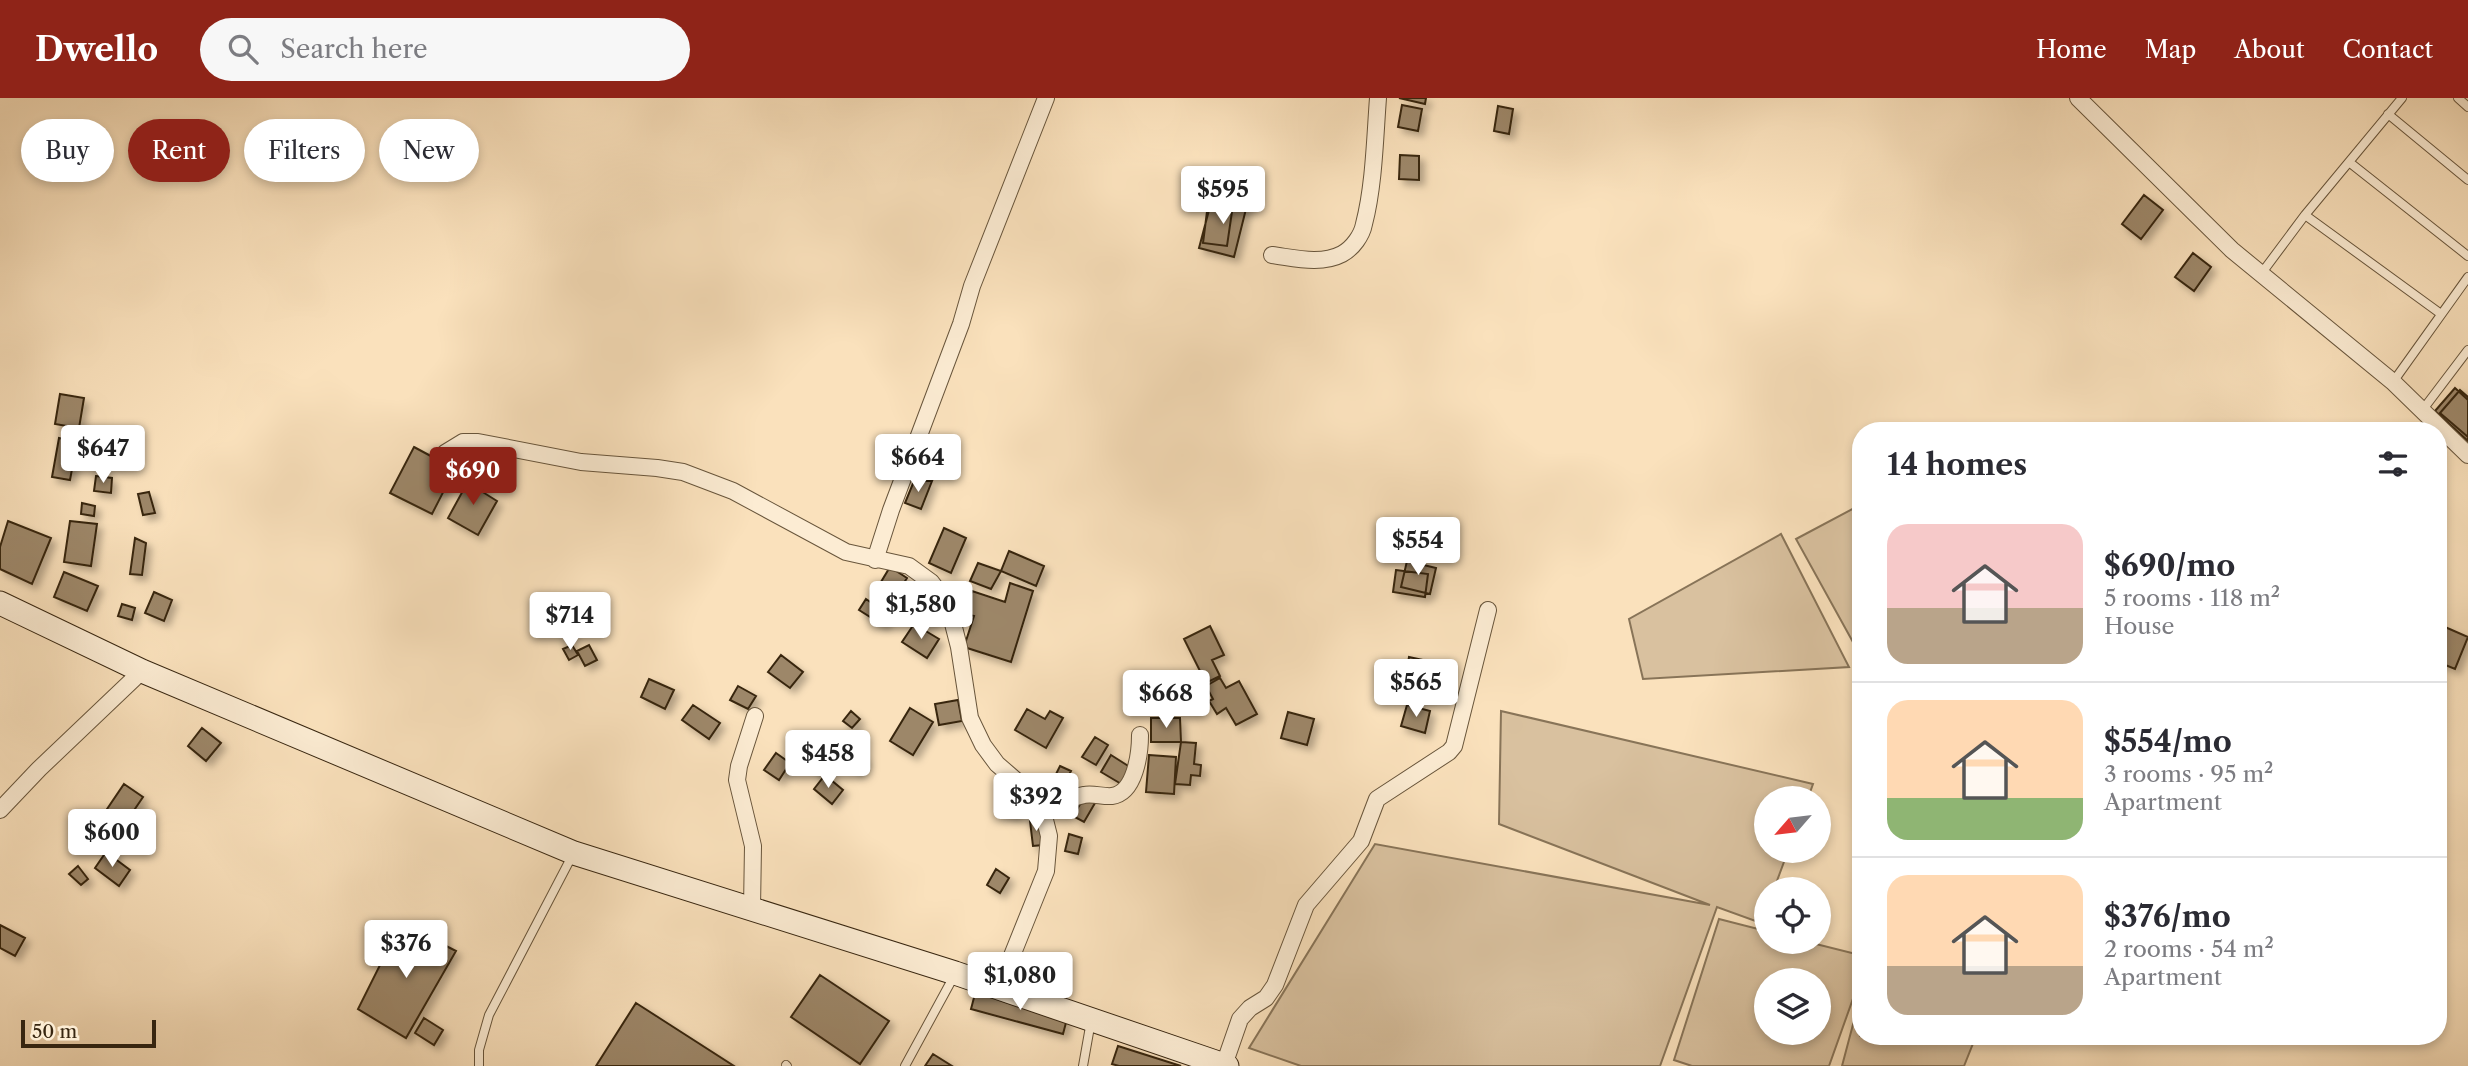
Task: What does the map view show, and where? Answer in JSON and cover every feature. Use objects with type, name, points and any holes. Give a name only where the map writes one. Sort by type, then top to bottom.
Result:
[{"type":"street","points":[[875,560],[961,324],[972,286],[1046,98]]},
{"type":"street","points":[[1272,255],[1319,261],[1343,253],[1358,239],[1364,225],[1367,205],[1378,98]]},
{"type":"street","points":[[2078,98],[2232,250],[2393,382],[2432,422]]},
{"type":"street","points":[[2447,435],[2468,454]]},
{"type":"street","points":[[445,453],[463,442],[478,442],[581,463],[683,472],[733,491],[846,552],[909,566],[931,582],[948,604],[959,647],[970,718],[983,745],[997,764],[1020,784],[1043,812],[1049,836],[1046,871],[999,988]]},
{"type":"street","points":[[0,603],[142,671],[574,853],[955,973],[1226,1065],[1240,1019],[1250,1008],[1266,998],[1275,985],[1306,905],[1361,841],[1377,799],[1450,752],[1454,746],[1488,610]]},
{"type":"street","points":[[0,810],[142,671]]},
{"type":"street","points":[[752,908],[753,846],[737,780],[755,716]]},
{"type":"street","points":[[1043,812],[1078,796],[1111,796],[1126,789],[1134,771],[1140,735]]},
{"type":"lane","points":[[2261,274],[2305,215],[2402,98]]},
{"type":"lane","points":[[2458,98],[2468,107]]},
{"type":"lane","points":[[2388,114],[2468,180]]},
{"type":"lane","points":[[2349,162],[2468,256]]},
{"type":"lane","points":[[2305,215],[2441,314]]},
{"type":"lane","points":[[2393,382],[2468,277]]},
{"type":"lane","points":[[2421,412],[2468,350]]},
{"type":"lane","points":[[479,1066],[479,1050],[489,1015],[574,853]]},
{"type":"lane","points":[[905,1066],[955,973]]},
{"type":"lane","points":[[1083,1066],[1091,1020]]},
{"type":"shaded area","points":[[1852,509],[1852,640],[1796,539]]},
{"type":"shaded area","points":[[1781,534],[1849,667],[1643,679],[1629,619]]},
{"type":"shaded area","points":[[1501,711],[1813,784],[1754,786],[1754,863],[1784,863],[1778,877],[1754,877],[1754,920],[1717,907],[1660,1066],[1301,1066],[1249,1048],[1375,844],[1710,905],[1499,824]]},
{"type":"shaded area","points":[[1719,919],[1754,928],[1754,954],[1831,954],[1831,948],[1852,953],[1852,1001],[1829,1066],[1692,1066],[1674,1060]]},
{"type":"shaded area","points":[[1852,1028],[1852,1045],[1972,1045],[1964,1066],[1842,1066]]},
{"type":"building","points":[[1399,98],[1426,98],[1425,104]]},
{"type":"building","points":[[1402,105],[1422,109],[1418,131],[1398,127]]},
{"type":"building","points":[[1498,106],[1513,109],[1509,134],[1494,131]]},
{"type":"building","points":[[1400,155],[1419,156],[1419,180],[1399,179]]},
{"type":"building","points":[[1210,188],[1235,191],[1227,246],[1203,243]]},
{"type":"building","points":[[1213,195],[1247,205],[1234,257],[1199,248]]},
{"type":"building","points":[[2144,195],[2163,210],[2141,239],[2122,224]]},
{"type":"building","points":[[2193,253],[2211,267],[2194,291],[2175,277]]},
{"type":"building","points":[[2455,388],[2468,400],[2468,441],[2435,411]]},
{"type":"building","points":[[2460,390],[2468,397],[2468,437],[2440,413]]},
{"type":"building","points":[[60,394],[84,398],[79,428],[55,424]]},
{"type":"building","points":[[59,438],[77,442],[70,480],[52,477]]},
{"type":"building","points":[[108,441],[122,441],[122,462],[108,462]]},
{"type":"building","points":[[414,447],[455,469],[432,514],[390,493]]},
{"type":"building","points":[[96,476],[112,478],[111,493],[94,491]]},
{"type":"building","points":[[471,476],[485,484],[481,491],[497,501],[478,535],[448,518]]},
{"type":"building","points":[[914,481],[932,481],[921,509],[905,503]]},
{"type":"building","points":[[149,492],[155,513],[143,515],[138,494]]},
{"type":"building","points":[[82,503],[95,506],[94,516],[81,514]]},
{"type":"building","points":[[8,521],[51,538],[32,584],[0,569],[0,547]]},
{"type":"building","points":[[70,521],[97,524],[91,566],[64,562]]},
{"type":"building","points":[[944,528],[966,538],[951,573],[929,563]]},
{"type":"building","points":[[135,538],[146,543],[142,575],[130,574]]},
{"type":"building","points":[[1009,551],[1044,566],[1036,586],[1001,571]]},
{"type":"building","points":[[1407,561],[1436,568],[1430,594],[1401,587]]},
{"type":"building","points":[[978,563],[1001,571],[991,589],[970,581]]},
{"type":"building","points":[[890,567],[907,578],[895,597],[878,587]]},
{"type":"building","points":[[1396,570],[1428,574],[1425,597],[1393,592]]},
{"type":"building","points":[[64,572],[98,586],[87,611],[54,597]]},
{"type":"building","points":[[1010,583],[1033,591],[1011,662],[964,647],[974,616],[965,614],[972,591],[1005,602]]},
{"type":"building","points":[[154,592],[172,600],[164,621],[145,613]]},
{"type":"building","points":[[926,596],[942,607],[931,625],[914,614]]},
{"type":"building","points":[[866,599],[889,615],[883,625],[859,610]]},
{"type":"building","points":[[903,599],[913,606],[907,617],[896,610]]},
{"type":"building","points":[[122,604],[135,608],[132,620],[118,616]]},
{"type":"building","points":[[914,624],[939,639],[927,658],[902,642]]},
{"type":"building","points":[[1210,626],[1224,655],[1212,660],[1220,676],[1206,683],[1184,639]]},
{"type":"building","points":[[2447,628],[2468,637],[2455,669],[2447,666]]},
{"type":"building","points":[[572,645],[578,655],[569,660],[563,649]]},
{"type":"building","points":[[589,645],[597,660],[585,666],[577,651]]},
{"type":"building","points":[[781,655],[803,672],[790,688],[768,672]]},
{"type":"building","points":[[1409,657],[1423,660],[1421,671],[1407,669]]},
{"type":"building","points":[[1415,672],[1434,675],[1431,698],[1411,696]]},
{"type":"building","points":[[1220,678],[1226,688],[1239,681],[1257,714],[1236,725],[1226,708],[1217,714],[1209,701],[1213,699],[1206,686]]},
{"type":"building","points":[[649,679],[674,690],[665,709],[641,697]]},
{"type":"building","points":[[738,686],[756,696],[748,709],[730,700]]},
{"type":"building","points":[[958,700],[962,721],[939,725],[935,704]]},
{"type":"building","points":[[693,705],[720,723],[709,739],[682,720]]},
{"type":"building","points":[[1407,705],[1430,711],[1425,733],[1401,726]]},
{"type":"building","points":[[910,708],[933,722],[913,755],[890,741]]},
{"type":"building","points":[[1027,709],[1045,719],[1050,711],[1063,718],[1046,748],[1015,730]]},
{"type":"building","points":[[851,711],[860,719],[852,728],[843,721]]},
{"type":"building","points":[[1288,712],[1314,719],[1307,745],[1281,738]]},
{"type":"building","points":[[1151,718],[1180,718],[1181,742],[1151,742]]},
{"type":"building","points":[[202,728],[221,743],[206,761],[188,746]]},
{"type":"building","points":[[1095,737],[1108,745],[1096,765],[1082,757]]},
{"type":"building","points":[[1181,742],[1196,743],[1194,764],[1201,765],[1200,776],[1191,775],[1190,785],[1175,784]]},
{"type":"building","points":[[817,746],[831,757],[820,772],[805,761]]},
{"type":"building","points":[[850,749],[865,760],[858,771],[843,760]]},
{"type":"building","points":[[776,753],[790,763],[779,780],[764,770]]},
{"type":"building","points":[[1111,755],[1133,769],[1123,785],[1101,772]]},
{"type":"building","points":[[1149,755],[1176,757],[1174,794],[1146,792]]},
{"type":"building","points":[[1060,766],[1071,771],[1065,782],[1055,776]]},
{"type":"building","points":[[825,775],[843,790],[832,804],[814,789]]},
{"type":"building","points":[[124,784],[143,797],[122,828],[103,815]]},
{"type":"building","points":[[1008,787],[1023,792],[1016,816],[1001,812]]},
{"type":"building","points":[[1085,796],[1095,803],[1084,822],[1073,816]]},
{"type":"building","points":[[1040,820],[1043,845],[1033,846],[1030,821]]},
{"type":"building","points":[[1069,834],[1082,838],[1078,854],[1065,851]]},
{"type":"building","points":[[106,852],[130,870],[119,886],[95,868]]},
{"type":"building","points":[[78,866],[88,879],[81,885],[69,874]]},
{"type":"building","points":[[996,869],[1009,878],[1000,893],[987,885]]},
{"type":"building","points":[[401,923],[456,951],[406,1038],[358,1009]]},
{"type":"building","points":[[0,925],[25,938],[15,956],[0,948]]},
{"type":"building","points":[[820,975],[889,1021],[860,1064],[791,1017]]},
{"type":"building","points":[[976,990],[1068,1015],[1063,1034],[971,1009]]},
{"type":"building","points":[[636,1003],[734,1066],[596,1066]]},
{"type":"building","points":[[424,1018],[443,1030],[434,1045],[415,1033]]},
{"type":"building","points":[[1118,1046],[1181,1066],[1112,1064]]},
{"type":"building","points":[[933,1054],[952,1066],[925,1066]]}]
